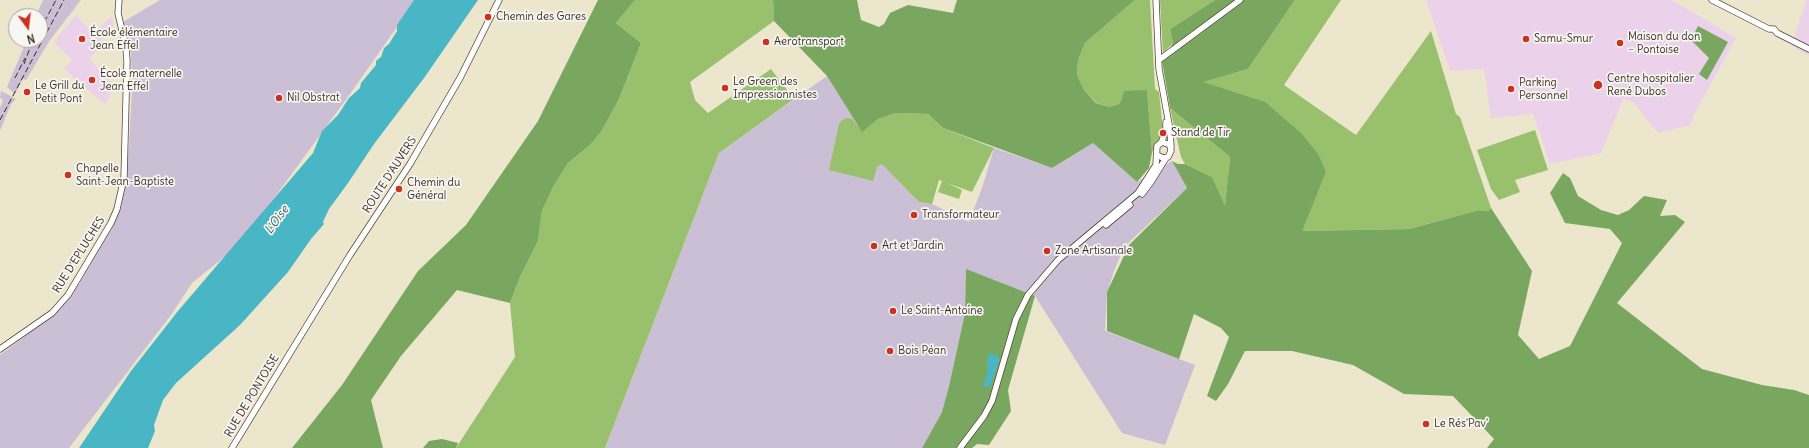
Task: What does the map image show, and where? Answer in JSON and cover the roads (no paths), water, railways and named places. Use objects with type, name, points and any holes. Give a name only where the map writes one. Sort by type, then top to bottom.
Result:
[{"type":"main road","name":"RUE D'EPLUCHES","points":[[0,349],[52,313],[65,299],[111,223],[117,209],[124,178],[127,61],[126,48],[118,17],[119,0]]},
{"type":"main road","name":"ROUTE D'AUVERS","points":[[289,355],[350,255],[407,170],[460,78],[499,0]]},
{"type":"main road","points":[[1025,304],[1058,266],[1136,200],[1151,182],[1166,158],[1171,154],[1170,130],[1166,114],[1159,60],[1156,0]]},
{"type":"main road","points":[[1159,60],[1240,0]]},
{"type":"main road","points":[[1712,0],[1769,29],[1774,29],[1777,33],[1809,49]]},
{"type":"main road","points":[[960,448],[976,428],[990,406],[997,389],[1015,325],[1036,284],[1058,260],[1138,193],[1154,169],[1158,155],[1156,147],[1161,143],[1166,131],[1166,114]]},
{"type":"main road","points":[[1161,143],[1167,143],[1171,147]]},
{"type":"main road","points":[[1158,155],[1161,158],[1166,158]]},
{"type":"main road","name":"RUE DE PONTOISE","points":[[232,448],[289,355]]},
{"type":"water","name":"L'Oise","points":[[414,0],[478,0],[424,78],[374,144],[329,209],[323,222],[324,224],[311,239],[288,272],[240,325],[176,383],[163,400],[154,425],[155,431],[148,448],[79,448],[131,371],[178,311],[313,153],[322,131],[338,115],[349,98],[360,88],[361,83],[376,65],[376,61],[381,57],[384,48],[389,44],[397,31],[397,25]]},
{"type":"water","points":[[988,355],[998,355],[999,361],[990,387],[982,387],[987,376]]},
{"type":"railway","points":[[48,15],[56,0]]},
{"type":"railway","points":[[0,120],[64,0]]},
{"type":"railway","points":[[24,64],[30,48]]},
{"type":"railway","points":[[15,78],[25,58]]},
{"type":"place","name":"Chemin des Gares","points":[[488,17]]},
{"type":"place","name":"École élémentaire Jean Effel","points":[[82,39]]},
{"type":"place","name":"Samu-Smur","points":[[1526,39]]},
{"type":"place","name":"Aerotransport","points":[[766,42]]},
{"type":"place","name":"Maison du don – Pontoise","points":[[1620,43]]},
{"type":"place","name":"École maternelle Jean Effel","points":[[92,80]]},
{"type":"place","name":"Centre hospitalier René Dubos","points":[[1598,85]]},
{"type":"place","name":"Le Green des Impressionnistes","points":[[725,88]]},
{"type":"place","name":"Parking Personnel","points":[[1511,89]]},
{"type":"place","name":"Le Grill du Petit Pont","points":[[27,92]]},
{"type":"place","name":"Nil Obstrat","points":[[279,98]]},
{"type":"place","name":"Stand de Tir","points":[[1163,133]]},
{"type":"place","name":"Chapelle Saint-Jean-Baptiste","points":[[68,175]]},
{"type":"place","name":"Chemin du Général","points":[[399,189]]},
{"type":"place","name":"Transformateur","points":[[914,215]]},
{"type":"place","name":"Art et Jardin","points":[[874,246]]},
{"type":"place","name":"Zone Artisanale","points":[[1047,251]]},
{"type":"place","name":"Le Saint-Antoine","points":[[893,311]]},
{"type":"place","name":"Bois Péan","points":[[890,351]]},
{"type":"place","name":"Le Rés'Pav'","points":[[1426,424]]}]
